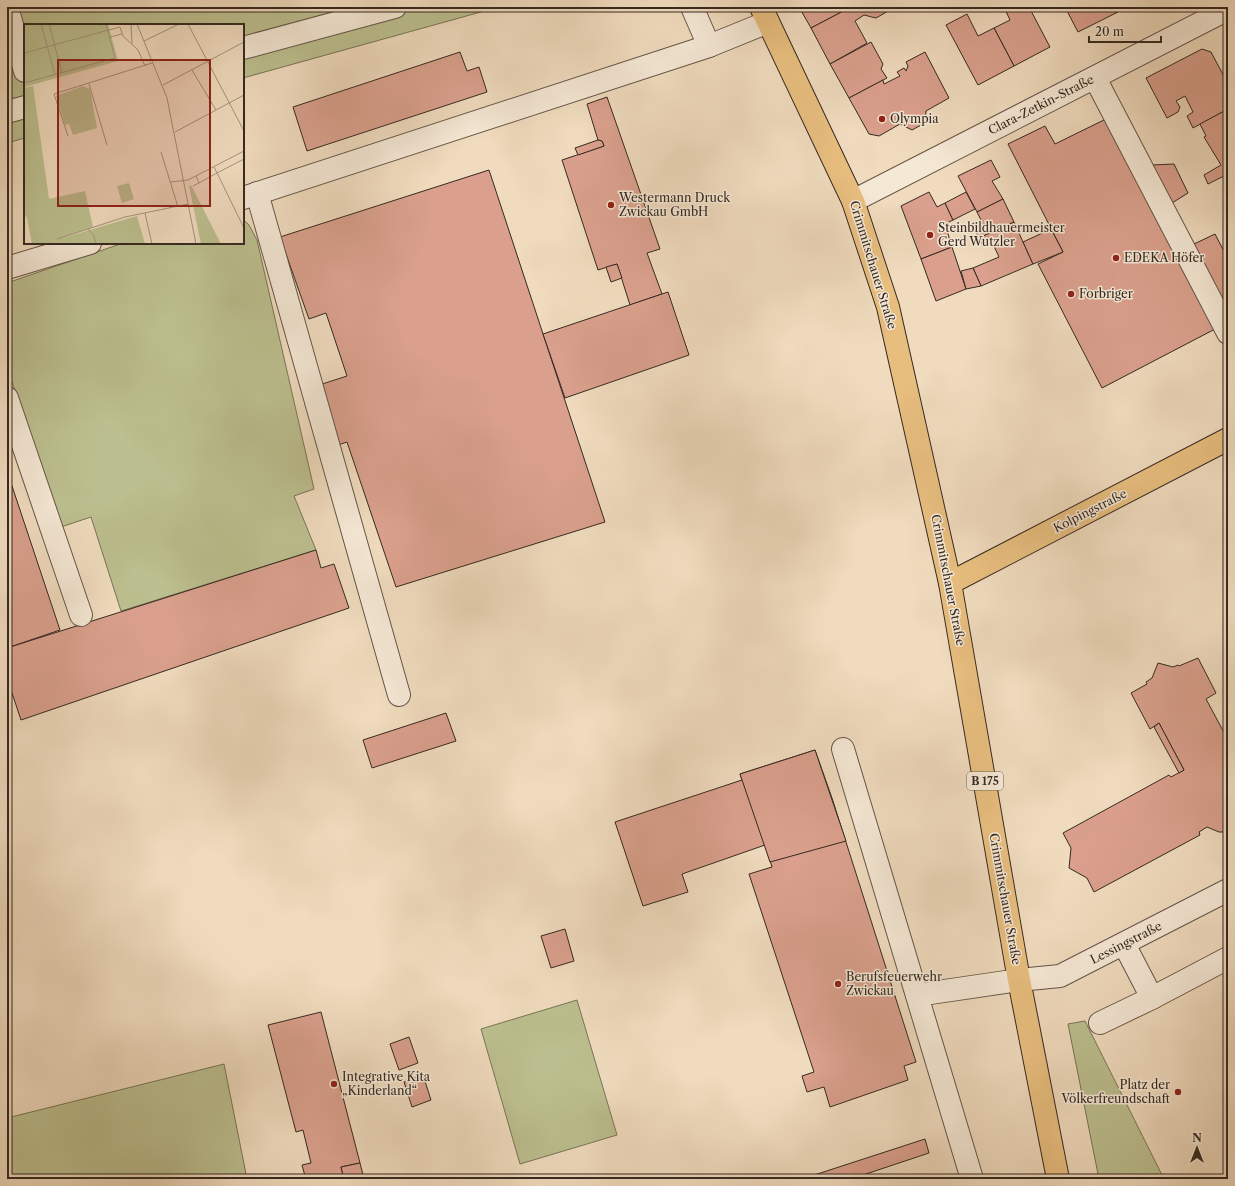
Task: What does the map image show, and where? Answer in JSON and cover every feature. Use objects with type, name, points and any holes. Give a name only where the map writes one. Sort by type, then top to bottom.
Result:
[{"type":"main road","name":"Crimmitschauer Straße","points":[[764,15],[853,201],[888,307],[950,583],[1053,1178]]},
{"type":"main road","name":"Kolpingstraße","points":[[950,583],[1228,438]]},
{"type":"street","points":[[7,7],[24,67]]},
{"type":"street","points":[[244,48],[395,7]]},
{"type":"street","points":[[692,7],[709,46]]},
{"type":"street","name":"Clara-Zetkin-Straße","points":[[853,201],[1225,12]]},
{"type":"street","points":[[399,695],[250,196],[709,46],[764,15]]},
{"type":"street","points":[[1095,78],[1228,333]]},
{"type":"street","points":[[7,112],[24,107]]},
{"type":"street","points":[[7,268],[87,244]]},
{"type":"street","points":[[7,398],[81,615]]},
{"type":"street","points":[[843,749],[972,1179]]},
{"type":"street","name":"Lessingstraße","points":[[917,995],[1019,980],[1060,976],[1228,890]]},
{"type":"street","points":[[1124,944],[1152,998]]},
{"type":"street","points":[[1100,1024],[1228,958]]},
{"type":"green space","points":[[7,7],[487,7],[488,10],[244,78],[244,24],[24,24],[24,138],[7,143]]},
{"type":"green space","points":[[244,220],[249,225],[257,240],[314,489],[294,496],[316,550],[121,611],[91,517],[61,527],[7,367],[7,283],[120,244],[244,244]]},
{"type":"green space","points":[[577,1000],[617,1135],[520,1164],[481,1029]]},
{"type":"green space","points":[[1085,1021],[1164,1179],[1099,1179],[1068,1024]]},
{"type":"green space","points":[[224,1064],[247,1179],[7,1179],[7,1118]]},
{"type":"building","points":[[799,7],[851,7],[811,28]]},
{"type":"building","points":[[851,7],[895,7],[876,18],[864,15],[855,21],[867,43],[830,64],[811,28]]},
{"type":"building","points":[[1004,7],[1029,7],[1050,47],[1014,66],[994,28],[1010,20]]},
{"type":"building","points":[[1065,7],[1113,7],[1116,13],[1078,32]]},
{"type":"building","points":[[1113,7],[1127,7],[1116,13]]},
{"type":"building","points":[[967,14],[978,36],[994,28],[1014,66],[978,85],[946,25]]},
{"type":"building","points":[[871,42],[883,64],[881,69],[887,78],[849,98],[830,64]]},
{"type":"building","points":[[1202,49],[1211,52],[1228,84],[1228,109],[1193,128],[1187,116],[1193,112],[1185,96],[1176,101],[1180,107],[1178,112],[1167,118],[1146,78]]},
{"type":"building","points":[[460,52],[467,71],[479,67],[487,92],[307,151],[293,107]]},
{"type":"building","points":[[925,52],[949,98],[926,111],[925,123],[912,130],[900,124],[879,136],[869,134],[849,98],[883,80],[884,84],[900,76],[897,72],[904,68],[906,71],[908,66],[906,62]]},
{"type":"building","name":"Westermann Druck Zwickau GmbH","points":[[607,97],[660,249],[647,253],[662,294],[630,305],[617,264],[598,270],[562,160],[604,146],[602,141],[598,140],[587,104]]},
{"type":"building","points":[[1228,109],[1228,174],[1208,184],[1204,175],[1221,165],[1204,137],[1206,136],[1200,124]]},
{"type":"building","name":"EDEKA Höfer","points":[[1110,117],[1217,328],[1102,388],[1038,264],[1063,252],[1008,144],[1045,126],[1055,144]]},
{"type":"building","points":[[598,140],[602,141],[604,146],[578,155],[575,148]]},
{"type":"building","points":[[991,160],[1000,177],[992,181],[1003,199],[977,212],[958,176]]},
{"type":"building","points":[[1174,164],[1188,193],[1172,203],[1152,165]]},
{"type":"building","points":[[489,170],[605,522],[396,587],[347,442],[335,446],[316,386],[347,376],[326,313],[309,319],[280,237]]},
{"type":"building","name":"Steinbildhauermeister Gerd Wutzler","points":[[929,192],[937,207],[945,203],[953,220],[945,224],[952,247],[921,259],[901,206]]},
{"type":"building","points":[[966,192],[975,209],[953,220],[945,203]]},
{"type":"building","points":[[1003,199],[1014,222],[979,238],[972,224],[981,220],[977,212]]},
{"type":"building","points":[[1014,222],[1033,264],[981,286],[973,268],[999,257],[992,242],[983,246],[979,238]]},
{"type":"building","points":[[1051,229],[1063,252],[1033,264],[1023,242]]},
{"type":"building","points":[[1215,234],[1228,259],[1228,313],[1192,245]]},
{"type":"building","points":[[952,247],[966,289],[936,301],[921,259]]},
{"type":"building","points":[[617,264],[622,278],[611,282],[606,267]]},
{"type":"building","points":[[973,268],[981,286],[966,289],[961,271]]},
{"type":"building","points":[[668,292],[689,355],[565,398],[543,334]]},
{"type":"building","points":[[7,471],[60,630],[7,648]]},
{"type":"building","points":[[316,550],[321,568],[334,564],[349,608],[21,720],[7,678],[7,648]]},
{"type":"building","points":[[1198,658],[1216,693],[1206,699],[1228,740],[1228,832],[1219,832],[1207,827],[1199,832],[1200,835],[1094,892],[1087,878],[1069,868],[1071,848],[1063,833],[1169,775],[1171,777],[1184,770],[1159,723],[1150,729],[1131,693],[1147,684],[1146,682],[1152,678],[1158,663],[1173,667]]},
{"type":"building","points":[[446,713],[456,741],[372,768],[363,740]]},
{"type":"building","points":[[1159,723],[1184,770],[1179,773],[1154,727]]},
{"type":"building","name":"Berufsfeuerwehr Zwickau","points":[[815,750],[832,798],[916,1062],[904,1066],[908,1080],[830,1107],[824,1087],[807,1092],[802,1076],[814,1072],[749,874],[772,867],[765,845],[682,874],[688,892],[643,906],[615,822],[742,780],[740,774]]},
{"type":"building","points":[[815,750],[846,841],[770,862],[740,774]]},
{"type":"building","points":[[565,929],[574,961],[551,968],[541,936]]},
{"type":"building","points":[[321,1012],[360,1163],[341,1167],[344,1179],[298,1179],[305,1176],[302,1165],[311,1163],[303,1130],[296,1132],[268,1025]]},
{"type":"building","points":[[409,1037],[418,1063],[399,1070],[390,1044]]},
{"type":"building","points":[[423,1075],[431,1100],[412,1107],[404,1082]]},
{"type":"building","points":[[925,1139],[929,1153],[851,1179],[802,1179]]},
{"type":"building","points":[[360,1163],[364,1179],[344,1179],[341,1167]]},
{"type":"place","name":"Olympia","points":[[882,119]]},
{"type":"place","name":"Westermann Druck Zwickau GmbH","points":[[611,205]]},
{"type":"place","name":"Steinbildhauermeister Gerd Wutzler","points":[[930,235]]},
{"type":"place","name":"EDEKA Höfer","points":[[1116,258]]},
{"type":"place","name":"Forbriger","points":[[1071,294]]},
{"type":"place","name":"Berufsfeuerwehr Zwickau","points":[[838,984]]},
{"type":"place","name":"Integrative Kita „Kinderland“","points":[[334,1084]]},
{"type":"place","name":"Platz der Völkerfreundschaft","points":[[1178,1092]]}]
